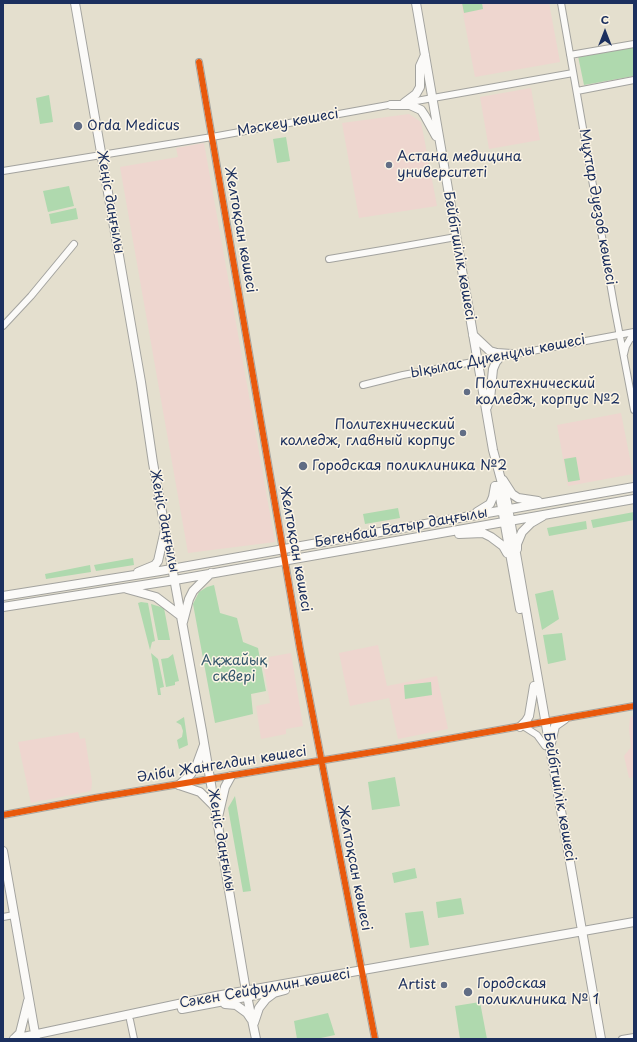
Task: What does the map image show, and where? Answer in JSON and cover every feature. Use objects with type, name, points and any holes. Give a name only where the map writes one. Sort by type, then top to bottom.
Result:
[{"type":"main road","name":"Жеңіс даңғылы","points":[[75,3],[141,382],[153,463],[256,1039]]},
{"type":"main road","name":"Бейбітшілік көшесі","points":[[416,3],[495,462],[505,509],[534,686],[551,756],[596,1039]]},
{"type":"main road","points":[[404,103],[416,94],[420,86],[420,66],[425,54]]},
{"type":"main road","points":[[391,105],[410,106],[421,110],[440,142]]},
{"type":"main road","points":[[473,335],[490,351],[511,354]]},
{"type":"main road","points":[[486,408],[490,399],[493,369],[501,356]]},
{"type":"main road","points":[[497,473],[512,494],[518,498],[549,502]]},
{"type":"main road","points":[[470,516],[490,504],[493,497],[497,473]]},
{"type":"main road","name":"Бөгенбай Батыр даңғылы","points":[[3,596],[283,550],[634,487]]},
{"type":"main road","name":"Бөгенбай Батыр даңғылы","points":[[3,607],[175,580],[634,498]]},
{"type":"main road","points":[[513,557],[522,532],[531,523],[548,513]]},
{"type":"main road","points":[[128,576],[155,565],[158,561],[165,528]]},
{"type":"main road","points":[[442,532],[457,535],[483,533],[491,536],[513,557]]},
{"type":"main road","name":"Бейбітшілік көшесі","points":[[513,557],[543,722],[545,746],[601,1039]]},
{"type":"main road","points":[[124,588],[156,597],[181,620],[189,599],[194,591],[211,573]]},
{"type":"main road","points":[[3,611],[13,606]]},
{"type":"main road","points":[[521,726],[529,716],[534,686]]},
{"type":"main road","points":[[551,756],[551,742],[555,726],[565,719]]},
{"type":"main road","points":[[179,785],[192,774],[204,744]]},
{"type":"main road","points":[[217,822],[225,787],[231,776]]},
{"type":"main road","points":[[179,785],[200,792],[215,807]]},
{"type":"main road","points":[[3,851],[28,998],[37,1038]]},
{"type":"main road","name":"Сәкен Сейфуллин көшесі","points":[[37,1038],[247,994],[580,934],[634,922]]},
{"type":"main road","name":"Сәкен Сейфуллин көшесі","points":[[580,934],[634,928]]},
{"type":"main road","name":"Сәкен Сейфуллин көшесі","points":[[14,1039],[37,1038],[212,1003],[247,994],[285,990],[362,974]]},
{"type":"main road","points":[[253,1024],[259,1008],[266,999],[274,993],[285,990]]},
{"type":"main road","points":[[14,1039],[20,1033],[28,998]]},
{"type":"main road","points":[[212,1003],[236,1005],[247,1013],[253,1024]]},
{"type":"street","name":"Мұхтар Әуезов көшесі","points":[[561,3],[623,356],[634,410]]},
{"type":"street","points":[[570,55],[634,44]]},
{"type":"street","name":"Желтоқсан көшесі","points":[[199,62],[283,550],[374,1039]]},
{"type":"street","name":"Мәскеу көшесі","points":[[3,171],[212,137],[573,74]]},
{"type":"street","points":[[577,91],[634,80]]},
{"type":"street","points":[[329,259],[456,237]]},
{"type":"street","points":[[3,326],[35,291],[74,244]]},
{"type":"street","name":"Ықылас Дүкенұлы көшесі","points":[[363,385],[403,375],[478,360],[634,332]]},
{"type":"street","points":[[623,356],[626,346],[630,339],[634,336]]},
{"type":"street","name":"Әліби Жангелдин көшесі","points":[[3,815],[634,706]]},
{"type":"street","points":[[521,726],[537,735],[545,746]]},
{"type":"street","points":[[3,917],[14,915]]},
{"type":"street","points":[[130,1020],[134,1039]]},
{"type":"street","points":[[622,1039],[634,1037]]},
{"type":"shaded area","points":[[461,3],[549,3],[560,62],[475,77]]},
{"type":"shaded area","points":[[531,88],[540,140],[489,149],[480,97]]},
{"type":"shaded area","name":"Астана медицина университеті","points":[[409,114],[421,122],[437,206],[359,218],[342,123]]},
{"type":"shaded area","points":[[204,143],[275,542],[188,553],[120,167],[178,157],[176,148]]},
{"type":"shaded area","points":[[621,413],[633,474],[568,486],[557,425]]},
{"type":"shaded area","points":[[378,645],[387,686],[437,676],[448,729],[398,739],[389,698],[350,706],[339,653]]},
{"type":"shaded area","points":[[291,653],[303,726],[286,729],[286,734],[261,739],[256,706],[270,703],[263,663],[269,662],[269,657]]},
{"type":"shaded area","points":[[634,716],[634,777],[629,778],[624,756],[631,747],[629,729],[630,717]]},
{"type":"shaded area","points":[[78,732],[80,739],[85,738],[92,782],[91,791],[31,803],[18,742]]},
{"type":"green space","points":[[462,3],[482,3],[483,9],[464,13]]},
{"type":"green space","points":[[634,46],[634,76],[584,85],[578,56]]},
{"type":"green space","points":[[49,95],[53,122],[40,124],[36,98]]},
{"type":"green space","points":[[286,137],[290,161],[277,163],[273,139]]},
{"type":"green space","points":[[69,186],[74,206],[48,212],[43,191]]},
{"type":"green space","points":[[76,208],[78,219],[51,224],[49,214]]},
{"type":"green space","points":[[576,457],[580,480],[568,482],[564,459]]},
{"type":"green space","points":[[398,508],[400,518],[365,524],[363,514]]},
{"type":"green space","points":[[634,512],[634,520],[593,528],[591,520]]},
{"type":"green space","points":[[586,521],[587,529],[549,536],[547,528]]},
{"type":"green space","points":[[133,558],[134,565],[96,571],[94,565]]},
{"type":"green space","points":[[90,565],[91,572],[46,579],[45,574]]},
{"type":"green space","name":"Ақжайық сквері","points":[[214,585],[220,613],[237,618],[243,642],[258,648],[266,691],[251,694],[253,714],[215,723],[193,604],[199,592]]},
{"type":"green space","points":[[553,590],[559,619],[542,630],[535,594]]},
{"type":"green space","points":[[138,603],[148,603],[155,641],[152,642],[150,650]]},
{"type":"green space","points":[[151,604],[164,608],[170,640],[158,640]]},
{"type":"green space","points":[[562,633],[566,660],[548,664],[543,635]]},
{"type":"green space","points":[[151,653],[158,659],[164,687],[160,688],[161,695],[158,695]]},
{"type":"green space","points":[[173,654],[179,681],[175,682],[175,685],[166,687],[161,659],[168,658]]},
{"type":"green space","points":[[431,682],[432,695],[405,699],[404,685]]},
{"type":"green space","points":[[184,717],[188,745],[179,749],[177,740],[182,737],[183,731],[181,725],[176,722]]},
{"type":"green space","points":[[395,777],[400,806],[372,810],[368,782]]},
{"type":"green space","points":[[235,796],[251,891],[243,892],[228,808]]},
{"type":"green space","points":[[415,868],[417,878],[394,883],[392,873]]},
{"type":"green space","points":[[461,898],[464,914],[438,918],[436,902]]},
{"type":"green space","points":[[423,911],[429,945],[410,948],[405,913]]},
{"type":"green space","points":[[480,1002],[487,1039],[460,1039],[455,1006]]},
{"type":"green space","points":[[328,1013],[335,1035],[316,1039],[297,1039],[294,1021]]},
{"type":"cycle path","points":[[199,62],[300,649],[375,1039]]},
{"type":"cycle path","points":[[3,815],[634,706]]},
{"type":"place","name":"Orda Medicus","points":[[78,126]]},
{"type":"place","name":"Астана медицина университеті","points":[[389,165]]},
{"type":"place","name":"Политехнический колледж, корпус №2","points":[[467,392]]},
{"type":"place","name":"Политехнический колледж, главный корпус","points":[[463,433]]},
{"type":"place","name":"Городская поликлиника №2","points":[[303,466]]},
{"type":"place","name":"Artist","points":[[444,985]]},
{"type":"place","name":"Городская поликлиника № 1","points":[[468,992]]}]
